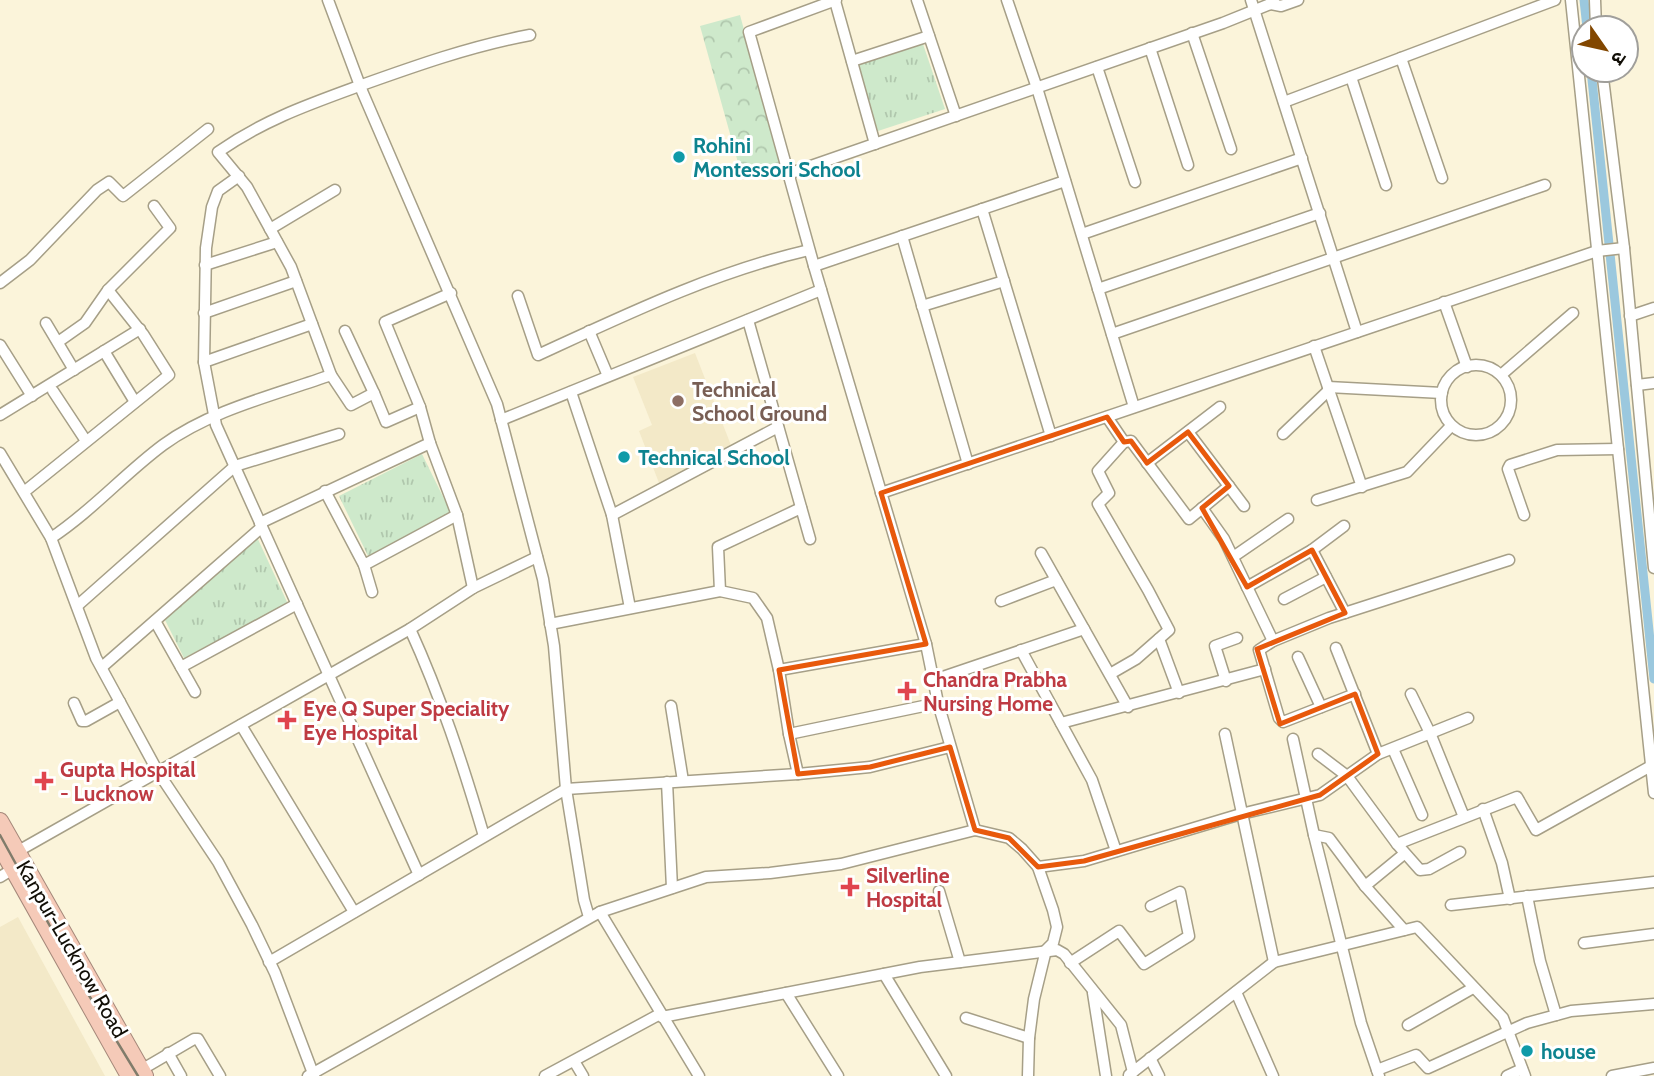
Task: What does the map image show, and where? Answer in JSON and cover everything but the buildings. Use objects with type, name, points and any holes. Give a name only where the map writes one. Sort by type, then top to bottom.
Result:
[{"type":"highway","name":"Kanpur-Lucknow Road","points":[[0,821],[7,860],[138,1074]]},
{"type":"street","points":[[328,0],[360,86],[497,404],[537,557],[551,624],[566,789],[589,917]]},
{"type":"street","points":[[875,144],[835,0],[749,32],[809,250],[926,644],[938,703],[975,830]]},
{"type":"street","points":[[917,0],[956,116]]},
{"type":"street","points":[[1007,0],[1037,88],[1134,407]]},
{"type":"street","points":[[788,174],[1192,33],[1253,5],[1272,2],[1281,6],[1298,0]]},
{"type":"street","points":[[1284,102],[1555,0]]},
{"type":"street","points":[[1571,0],[1654,793]]},
{"type":"street","points":[[1253,5],[1357,332]]},
{"type":"street","points":[[1192,33],[1231,149]]},
{"type":"street","points":[[374,393],[351,405],[331,375],[296,281],[277,242],[247,187],[218,152],[241,136],[292,110],[419,64],[502,40],[530,35]]},
{"type":"street","points":[[852,61],[929,36]]},
{"type":"street","points":[[1150,48],[1188,165]]},
{"type":"street","points":[[1401,58],[1442,178]]},
{"type":"street","points":[[1097,67],[1135,182]]},
{"type":"street","points":[[1351,77],[1386,185]]},
{"type":"street","points":[[1603,84],[1650,488],[1654,568]]},
{"type":"street","points":[[0,283],[30,260],[97,190],[109,183],[123,196],[208,129]]},
{"type":"street","points":[[1082,234],[1302,158]]},
{"type":"street","points":[[239,176],[218,191],[212,207],[205,265],[204,362],[216,425],[419,875]]},
{"type":"street","points":[[814,266],[1065,181]]},
{"type":"street","points":[[1112,334],[1545,185]]},
{"type":"street","points":[[270,229],[335,190]]},
{"type":"street","points":[[58,342],[85,323],[108,290],[170,228],[154,206]]},
{"type":"street","points":[[982,209],[1051,436]]},
{"type":"street","points":[[1098,289],[1320,213]]},
{"type":"street","points":[[902,236],[968,464]]},
{"type":"street","points":[[205,265],[277,242]]},
{"type":"street","points":[[881,493],[1444,302],[1599,251],[1621,249]]},
{"type":"street","points":[[518,296],[538,355],[668,295],[768,259],[809,250]]},
{"type":"street","points":[[205,313],[296,281]]},
{"type":"street","points":[[922,306],[1004,281]]},
{"type":"street","points":[[24,492],[169,375],[139,329],[108,290]]},
{"type":"street","points":[[501,420],[821,290]]},
{"type":"street","points":[[451,293],[385,322],[420,407],[430,443],[457,515],[473,588]]},
{"type":"street","points":[[1444,302],[1467,367]]},
{"type":"street","points":[[1630,316],[1654,308]]},
{"type":"street","points":[[1501,375],[1573,313]]},
{"type":"street","points":[[748,320],[810,539]]},
{"type":"street","points":[[46,323],[74,370]]},
{"type":"street","points":[[204,362],[312,324]]},
{"type":"street","points":[[0,415],[139,329]]},
{"type":"street","points":[[345,331],[386,422],[420,407]]},
{"type":"street","points":[[589,331],[608,376]]},
{"type":"street","points":[[0,345],[32,396]]},
{"type":"street","points":[[1314,346],[1362,487]]},
{"type":"street","points":[[104,352],[135,402]]},
{"type":"street","points":[[1467,367],[1488,367],[1501,375],[1508,384],[1512,400],[1508,415],[1502,425],[1490,433],[1476,436],[1464,433],[1451,426],[1443,412],[1442,393],[1451,375],[1467,367]]},
{"type":"street","points":[[51,538],[73,524],[163,445],[215,416],[331,375]]},
{"type":"street","points":[[1637,385],[1654,383]]},
{"type":"street","points":[[1283,434],[1328,389],[1442,393]]},
{"type":"street","points":[[53,391],[86,441]]},
{"type":"street","points":[[571,392],[612,515],[630,608]]},
{"type":"street","points":[[1147,463],[1220,407]]},
{"type":"street","points":[[1107,417],[1124,442]]},
{"type":"street","points":[[612,515],[778,426]]},
{"type":"street","points":[[1317,500],[1407,472],[1451,426]]},
{"type":"street","points":[[1188,432],[1244,506]]},
{"type":"street","points":[[77,606],[235,466],[339,434]]},
{"type":"street","points":[[1110,674],[1136,659],[1169,630],[1098,504],[1109,492],[1098,471],[1124,442],[1131,441],[1189,519],[1229,486]]},
{"type":"street","points":[[102,667],[261,525],[325,491],[430,443]]},
{"type":"street","points":[[1524,514],[1508,469],[1510,465],[1556,450],[1618,449]]},
{"type":"street","points":[[0,453],[4,470],[24,492],[51,538],[102,667],[120,702],[158,772],[218,862],[270,962],[312,1075],[600,912],[706,877],[770,873],[841,864],[975,830],[1009,838],[1038,867],[1049,896],[1056,927],[1053,943],[1046,950],[1036,987],[1029,1038],[1028,1076]]},
{"type":"street","points":[[325,491],[364,565],[372,592]]},
{"type":"street","points":[[720,591],[718,547],[801,508]]},
{"type":"street","points":[[1202,509],[1224,539],[1273,641]]},
{"type":"street","points":[[364,565],[457,515]]},
{"type":"street","points":[[1233,557],[1288,519]]},
{"type":"street","points":[[1247,587],[1312,550],[1344,526]]},
{"type":"street","points":[[1312,550],[1345,613]]},
{"type":"street","points":[[1041,553],[1128,707]]},
{"type":"street","points":[[7,860],[410,629],[473,588],[537,557]]},
{"type":"street","points":[[1355,694],[1283,722],[1279,718],[1259,650],[1273,641],[1345,613],[1509,560]]},
{"type":"street","points":[[1284,599],[1326,577]]},
{"type":"street","points":[[1001,601],[1056,580]]},
{"type":"street","points":[[551,624],[720,591],[753,598],[766,618],[779,670],[798,774]]},
{"type":"street","points":[[181,667],[297,604]]},
{"type":"street","points":[[155,621],[195,692]]},
{"type":"street","points":[[410,629],[444,709],[484,836]]},
{"type":"street","points":[[934,680],[1084,629]]},
{"type":"street","points":[[1226,681],[1215,646],[1237,638]]},
{"type":"street","points":[[1159,639],[1179,693]]},
{"type":"street","points":[[779,670],[926,644]]},
{"type":"street","points":[[1336,648],[1378,754]]},
{"type":"street","points":[[1021,650],[1092,780],[1116,851]]},
{"type":"street","points":[[1298,657],[1321,707]]},
{"type":"street","points":[[1061,723],[1265,670]]},
{"type":"street","points":[[1411,694],[1464,817]]},
{"type":"street","points":[[74,703],[82,721],[86,721],[120,702]]},
{"type":"street","points":[[789,734],[938,703]]},
{"type":"street","points":[[671,706],[682,781]]},
{"type":"street","points":[[1038,867],[1084,861],[1241,814],[1320,795],[1378,754],[1468,718]]},
{"type":"street","points":[[241,725],[354,912]]},
{"type":"street","points":[[1225,734],[1274,962]]},
{"type":"street","points":[[1293,739],[1305,799],[1361,1023],[1378,1073],[1416,1055],[1428,1068],[1527,1023],[1571,1011],[1654,1004]]},
{"type":"street","points":[[270,962],[566,789],[870,767],[950,747]]},
{"type":"street","points":[[1392,749],[1422,815]]},
{"type":"street","points":[[1318,754],[1347,776],[1404,854],[1420,870],[1429,869],[1460,852]]},
{"type":"street","points":[[1397,844],[1517,797],[1536,830],[1651,766]]},
{"type":"street","points":[[667,782],[672,888]]},
{"type":"street","points":[[1483,809],[1503,863],[1510,899]]},
{"type":"street","points":[[1314,835],[1329,838],[1365,886],[1404,930]]},
{"type":"street","points":[[1365,886],[1404,854]]},
{"type":"street","points":[[1451,905],[1654,881]]},
{"type":"street","points":[[939,891],[960,962]]},
{"type":"street","points":[[1070,962],[1119,931],[1144,964],[1189,936],[1180,892],[1151,906]]},
{"type":"street","points":[[1527,896],[1540,961],[1556,1015]]},
{"type":"street","points":[[600,912],[699,1076]]},
{"type":"street","points":[[545,1076],[661,1016],[884,974],[1046,950],[1060,952],[1121,1024],[1130,1074],[1274,962],[1418,927],[1503,1018],[1524,1073],[1507,1076]]},
{"type":"street","points":[[1584,943],[1654,934]]},
{"type":"street","points":[[884,974],[946,1076]]},
{"type":"street","points":[[1408,1025],[1473,988]]},
{"type":"street","points":[[1092,991],[1106,1076]]},
{"type":"street","points":[[1236,992],[1273,1076]]},
{"type":"street","points":[[786,993],[838,1076]]},
{"type":"street","points":[[965,1018],[1029,1038]]},
{"type":"street","points":[[138,1074],[168,1053],[198,1039],[220,1076]]},
{"type":"street","points":[[168,1053],[181,1076]]},
{"type":"street","points":[[1150,1058],[1159,1076]]},
{"type":"street","points":[[573,1061],[583,1076]]},
{"type":"street","points":[[1612,1076],[1654,1068]]},
{"type":"highlighted area","points":[[1107,417],[1124,442],[1131,441],[1147,463],[1188,432],[1229,486],[1202,508],[1247,587],[1312,550],[1345,613],[1257,649],[1280,724],[1355,694],[1378,754],[1320,795],[1084,861],[1038,867],[1009,838],[975,830],[950,747],[870,767],[798,774],[779,670],[926,644],[881,493]]},
{"type":"shaded area","name":"Technical School Ground","points":[[695,353],[734,453],[659,483],[639,431],[652,425],[633,377]]},
{"type":"shaded area","points":[[18,917],[105,1076],[0,1076],[0,927]]},
{"type":"green space","points":[[740,15],[781,166],[742,177],[700,26]]},
{"type":"green space","points":[[923,44],[945,109],[878,131],[856,66]]},
{"type":"green space","points":[[422,454],[453,517],[369,558],[339,496]]},
{"type":"green space","points":[[256,535],[288,604],[184,658],[165,620]]},
{"type":"waterway","points":[[1584,0],[1586,14]]},
{"type":"waterway","points":[[1592,84],[1654,679]]},
{"type":"railway","points":[[0,835],[79,979],[138,1076]]},
{"type":"place","name":"Rohini Montessori School","points":[[679,157]]},
{"type":"place","name":"Technical School Ground","points":[[678,401]]},
{"type":"place","name":"Technical School","points":[[624,457]]},
{"type":"place","name":"Chandra Prabha Nursing Home","points":[[907,691]]},
{"type":"place","name":"Eye Q Super Speciality Eye Hospital","points":[[287,720]]},
{"type":"place","name":"Gupta Hospital - Lucknow","points":[[44,781]]},
{"type":"place","name":"Silverline Hospital","points":[[850,887]]},
{"type":"place","name":"house","points":[[1527,1051]]}]
